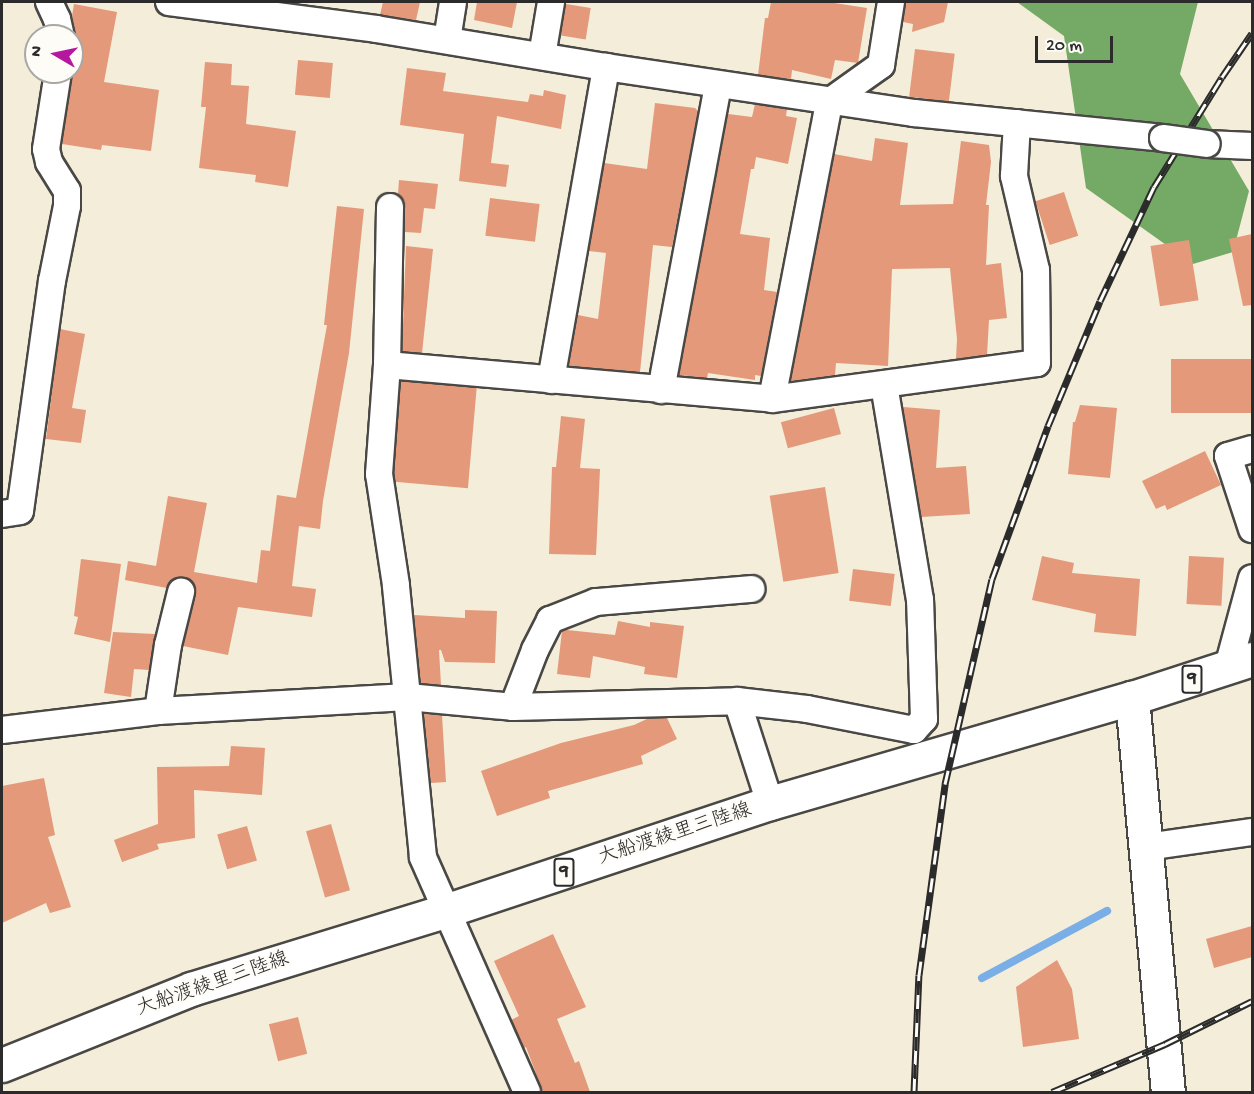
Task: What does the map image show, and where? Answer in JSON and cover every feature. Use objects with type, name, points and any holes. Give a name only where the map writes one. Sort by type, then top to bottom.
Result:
[{"type":"main road","name":"大船渡綾里三陸線","points":[[2,1065],[191,989],[445,911],[771,803],[1132,698],[1240,663]]},
{"type":"main road","points":[[1132,698],[1168,1092]]},
{"type":"street","points":[[49,2],[58,24]]},
{"type":"street","points":[[169,2],[299,10],[447,40],[828,102],[1208,144],[1252,146]]},
{"type":"street","points":[[447,40],[453,2]]},
{"type":"street","points":[[542,56],[551,2]]},
{"type":"street","points":[[772,399],[828,102],[881,65],[891,2]]},
{"type":"street","points":[[551,381],[606,67]]},
{"type":"street","points":[[2,514],[21,511],[52,281],[67,206],[67,190],[49,162],[46,149],[56,84]]},
{"type":"street","points":[[661,390],[718,84]]},
{"type":"street","points":[[387,365],[772,399],[1038,363],[1036,270],[1014,176],[1017,123]]},
{"type":"street","points":[[390,207],[387,365],[379,474],[396,585],[423,856],[445,911],[527,1092]]},
{"type":"street","points":[[2,730],[158,711],[408,697],[513,707],[737,701],[807,709],[914,730],[924,719],[920,600],[884,384]]},
{"type":"street","points":[[1252,449],[1228,456],[1252,529]]},
{"type":"street","points":[[1240,663],[1252,578]]},
{"type":"street","points":[[513,707],[535,650],[550,620],[596,602],[751,589]]},
{"type":"street","points":[[158,711],[181,592]]},
{"type":"street","points":[[737,701],[771,803]]},
{"type":"street","points":[[1146,847],[1252,832]]},
{"type":"green space","points":[[1017,2],[1198,2],[1180,74],[1249,191],[1233,252],[1193,264],[1086,188],[1064,36]]},
{"type":"building","points":[[383,2],[420,2],[416,20],[380,15]]},
{"type":"building","points":[[477,2],[517,2],[512,28],[474,20]]},
{"type":"building","points":[[771,2],[828,2],[867,8],[858,63],[835,60],[831,79],[792,70],[791,79],[758,75],[765,18],[768,18]]},
{"type":"building","points":[[906,2],[948,2],[944,22],[912,32],[913,24],[903,22]]},
{"type":"building","points":[[74,4],[117,12],[104,82],[159,90],[151,151],[102,145],[101,150],[62,144],[71,84],[84,84],[84,24],[74,24],[72,16]]},
{"type":"building","points":[[566,4],[591,8],[586,40],[561,36]]},
{"type":"building","points":[[915,49],[955,54],[949,102],[909,97]]},
{"type":"building","points":[[298,60],[333,63],[330,98],[295,95]]},
{"type":"building","points":[[205,62],[232,64],[231,85],[249,86],[246,124],[296,131],[288,187],[255,182],[256,175],[199,168],[206,107],[201,107]]},
{"type":"building","points":[[407,68],[446,73],[443,91],[528,102],[530,94],[543,96],[544,90],[566,95],[561,129],[497,116],[491,163],[509,165],[506,187],[459,181],[464,134],[400,125]]},
{"type":"building","points":[[655,103],[695,108],[698,111],[672,247],[653,245],[640,372],[569,366],[578,315],[598,319],[606,253],[589,251],[604,163],[647,169]]},
{"type":"building","points":[[755,104],[787,109],[786,116],[797,118],[788,164],[756,157],[754,169],[751,169],[740,234],[770,238],[764,290],[777,292],[761,376],[755,375],[755,380],[708,373],[707,378],[679,375],[728,114],[752,117]]},
{"type":"building","points":[[875,138],[908,143],[900,205],[953,204],[961,141],[989,145],[991,162],[986,205],[989,205],[986,265],[1001,263],[1007,318],[989,320],[987,355],[956,359],[957,339],[950,268],[892,269],[888,366],[836,363],[835,375],[791,381],[834,154],[872,161]]},
{"type":"building","points":[[399,180],[438,184],[435,209],[424,208],[421,233],[405,232],[405,207],[398,194]]},
{"type":"building","points":[[1064,192],[1078,236],[1050,245],[1035,201]]},
{"type":"building","points":[[490,198],[540,204],[535,242],[485,236]]},
{"type":"building","points":[[337,206],[364,209],[349,353],[320,529],[299,526],[292,586],[316,589],[312,617],[238,607],[228,655],[183,646],[196,596],[192,582],[177,578],[167,588],[125,580],[128,561],[156,566],[168,496],[207,503],[194,572],[257,583],[261,550],[270,551],[277,495],[296,498],[327,325],[324,325]]},
{"type":"building","points":[[1252,234],[1252,305],[1243,306],[1229,239]]},
{"type":"building","points":[[1189,240],[1199,300],[1160,306],[1150,246]]},
{"type":"building","points":[[406,246],[433,249],[422,353],[402,351]]},
{"type":"building","points":[[60,329],[85,334],[72,408],[86,410],[81,443],[46,439]]},
{"type":"building","points":[[1171,359],[1252,359],[1252,413],[1171,413]]},
{"type":"building","points":[[401,381],[477,388],[468,488],[392,482]]},
{"type":"building","points":[[1080,405],[1117,408],[1110,478],[1068,474],[1073,422],[1075,422]]},
{"type":"building","points":[[903,407],[940,410],[936,468],[966,466],[970,514],[921,517]]},
{"type":"building","points":[[834,408],[841,434],[788,448],[781,422]]},
{"type":"building","points":[[561,416],[585,419],[580,468],[600,469],[596,555],[549,554],[552,467],[556,467]]},
{"type":"building","points":[[1205,451],[1221,485],[1167,510],[1165,505],[1156,509],[1142,481]]},
{"type":"building","points":[[825,487],[839,573],[783,582],[770,496]]},
{"type":"building","points":[[1042,556],[1074,563],[1072,573],[1140,579],[1136,636],[1094,632],[1096,614],[1032,600]]},
{"type":"building","points":[[1189,556],[1224,558],[1221,606],[1186,604]]},
{"type":"building","points":[[81,559],[121,564],[110,642],[74,634],[78,617],[74,616]]},
{"type":"building","points":[[853,569],[895,574],[891,606],[849,601]]},
{"type":"building","points":[[465,610],[497,611],[495,663],[445,662],[439,650],[441,685],[421,683],[414,615],[465,618]]},
{"type":"building","points":[[618,621],[650,627],[650,622],[684,626],[677,678],[644,674],[645,667],[593,656],[590,678],[557,674],[562,631],[615,635]]},
{"type":"building","points":[[113,632],[155,634],[149,670],[134,669],[131,697],[104,693]]},
{"type":"building","points":[[424,714],[442,715],[446,782],[431,783]]},
{"type":"building","points":[[649,718],[667,718],[677,739],[641,756],[643,764],[548,791],[550,798],[497,816],[481,771],[561,743],[634,725]]},
{"type":"building","points":[[231,746],[265,748],[262,795],[194,790],[195,838],[157,844],[159,849],[122,862],[114,840],[158,824],[157,767],[229,766]]},
{"type":"building","points":[[44,778],[55,835],[48,837],[71,907],[50,913],[46,903],[2,923],[2,786]]},
{"type":"building","points":[[331,824],[350,890],[325,897],[306,831]]},
{"type":"building","points":[[247,826],[257,861],[227,869],[217,835]]},
{"type":"building","points":[[1252,926],[1252,957],[1214,968],[1206,939]]},
{"type":"building","points":[[553,934],[586,1007],[557,1019],[575,1063],[579,1061],[590,1092],[543,1092],[526,1047],[524,1048],[511,1020],[519,1016],[494,961]]},
{"type":"building","points":[[1057,960],[1072,989],[1079,1039],[1023,1047],[1016,987]]},
{"type":"building","points":[[298,1017],[307,1054],[278,1061],[269,1024]]},
{"type":"waterway","points":[[982,978],[1107,911]]},
{"type":"railway","points":[[914,1092],[919,975],[945,784],[992,579],[1048,426],[1100,301],[1154,187],[1252,33]]},
{"type":"railway","points":[[1052,1092],[1165,1044],[1252,1001]]}]
